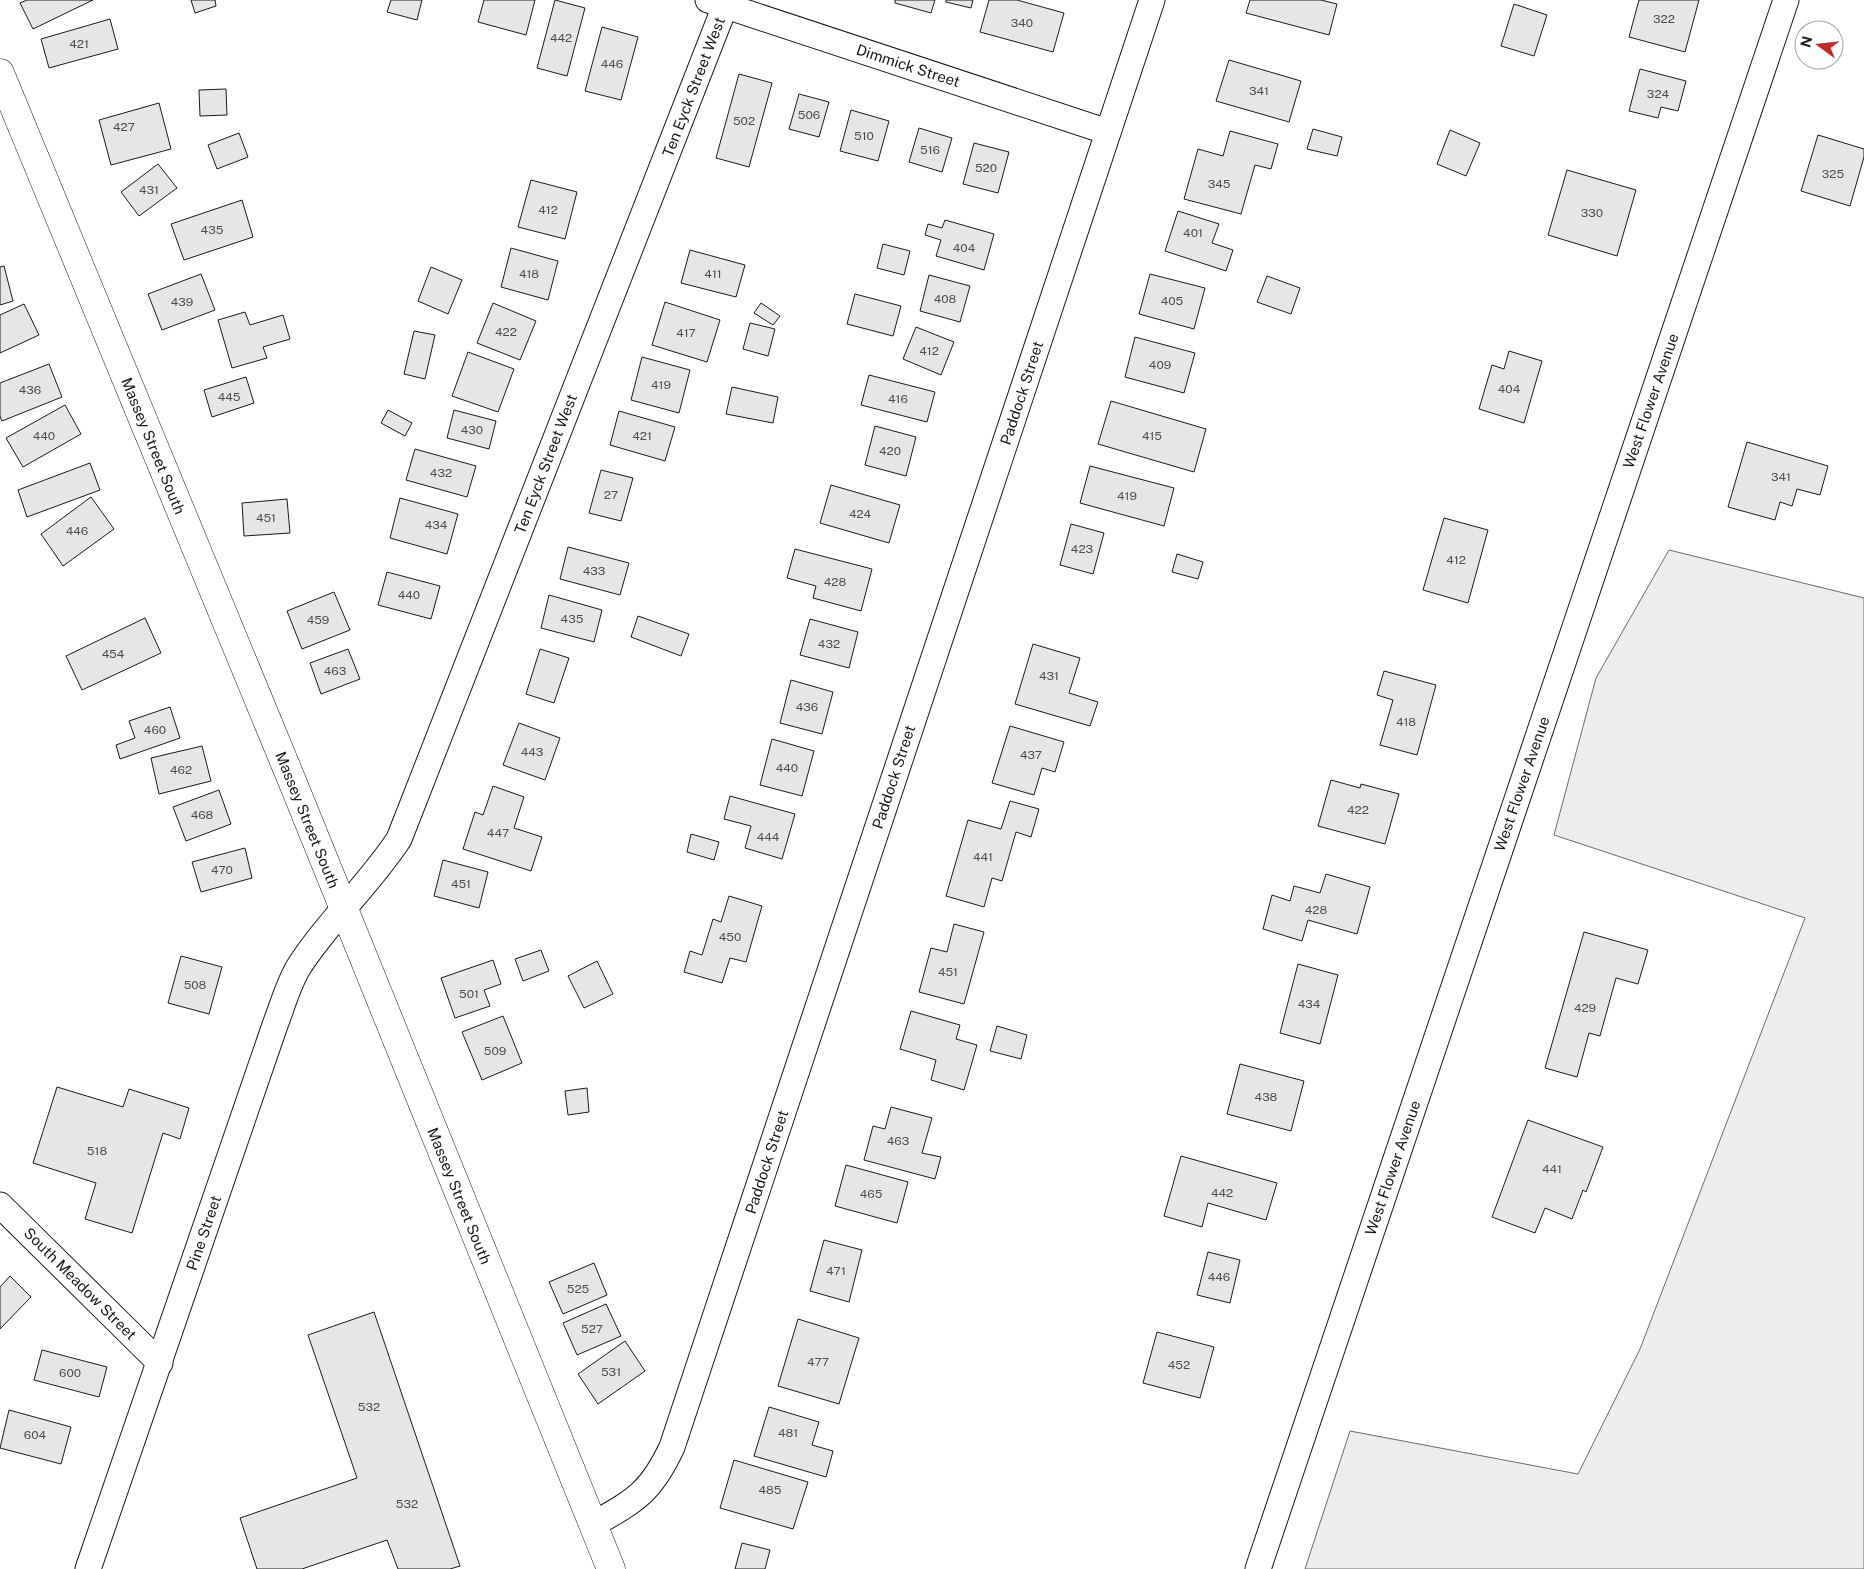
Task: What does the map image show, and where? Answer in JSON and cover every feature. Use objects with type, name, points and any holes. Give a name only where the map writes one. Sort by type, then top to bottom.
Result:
[{"type":"street","name":"Paddock Street","points":[[594,1524],[631,1503],[648,1488],[662,1470],[672,1447],[1152,0]]},
{"type":"street","name":"West Flower Avenue","points":[[1258,1569],[1786,0]]},
{"type":"street","name":"Dimmick Street","points":[[717,3],[1108,132]]},
{"type":"street","name":"Ten Eyck Street West","points":[[342,909],[386,859],[399,839],[717,3]]},
{"type":"street","name":"Massey Street South","points":[[0,73],[295,788],[342,909],[611,1569]]},
{"type":"street","name":"Pine Street","points":[[88,1569],[275,1025],[298,970],[342,909]]},
{"type":"street","name":"South Meadow Street","points":[[0,1205],[160,1363]]},
{"type":"shaded area","points":[[1669,550],[1864,598],[1864,1569],[1305,1569],[1350,1431],[1578,1474],[1640,1349],[1805,918],[1554,835],[1596,678]]},
{"type":"building","points":[[27,0],[93,0],[33,29],[20,3]]},
{"type":"building","points":[[191,0],[215,0],[216,6],[195,13]]},
{"type":"building","points":[[391,0],[422,0],[417,20],[387,12]]},
{"type":"building","points":[[484,0],[535,0],[526,35],[478,22]]},
{"type":"building","points":[[555,0],[585,8],[567,76],[537,68]]},
{"type":"building","points":[[895,0],[935,0],[931,13],[895,3]]},
{"type":"building","points":[[946,0],[973,0],[971,8],[946,2]]},
{"type":"building","points":[[989,0],[1017,0],[1064,13],[1053,52],[980,32]]},
{"type":"building","points":[[1250,0],[1321,0],[1337,4],[1329,35],[1246,13]]},
{"type":"building","points":[[1639,0],[1699,0],[1685,52],[1629,37]]},
{"type":"building","points":[[1514,4],[1547,15],[1534,56],[1501,46]]},
{"type":"building","points":[[110,19],[118,49],[49,68],[41,39]]},
{"type":"building","points":[[602,27],[638,37],[621,100],[585,91]]},
{"type":"building","points":[[1229,60],[1301,81],[1289,122],[1216,101]]},
{"type":"building","points":[[1640,69],[1686,81],[1678,111],[1661,107],[1658,118],[1629,111]]},
{"type":"building","points":[[739,74],[772,83],[749,167],[716,158]]},
{"type":"building","points":[[226,89],[227,115],[200,116],[199,90]]},
{"type":"building","points":[[799,94],[829,102],[819,137],[789,129]]},
{"type":"building","points":[[159,103],[171,149],[111,165],[99,120]]},
{"type":"building","points":[[851,110],[889,121],[878,161],[840,151]]},
{"type":"building","points":[[919,128],[952,138],[942,172],[909,162]]},
{"type":"building","points":[[1313,129],[1342,137],[1337,156],[1307,149]]},
{"type":"building","points":[[1450,130],[1480,143],[1466,176],[1437,164]]},
{"type":"building","points":[[1230,131],[1278,144],[1271,169],[1255,165],[1241,214],[1184,199],[1198,149],[1223,156]]},
{"type":"building","points":[[239,133],[248,157],[217,169],[208,145]]},
{"type":"building","points":[[1818,135],[1864,149],[1864,157],[1850,206],[1801,191]]},
{"type":"building","points":[[974,143],[1009,152],[998,193],[963,184]]},
{"type":"building","points":[[158,164],[177,188],[139,216],[121,192]]},
{"type":"building","points":[[1567,170],[1636,190],[1617,256],[1548,235]]},
{"type":"building","points":[[531,180],[577,192],[565,239],[518,227]]},
{"type":"building","points":[[242,200],[253,237],[184,260],[171,224]]},
{"type":"building","points":[[1178,211],[1219,224],[1212,243],[1233,250],[1226,271],[1165,251]]},
{"type":"building","points":[[945,220],[994,234],[984,270],[936,256],[941,240],[925,235],[928,224],[942,228]]},
{"type":"building","points":[[883,244],[910,251],[904,275],[877,268]]},
{"type":"building","points":[[511,248],[558,261],[548,300],[501,287]]},
{"type":"building","points":[[690,250],[745,265],[736,297],[681,283]]},
{"type":"building","points":[[4,266],[13,301],[0,305],[0,267]]},
{"type":"building","points":[[431,267],[462,280],[448,314],[418,301]]},
{"type":"building","points":[[201,274],[215,310],[162,330],[148,294]]},
{"type":"building","points":[[1150,274],[1205,288],[1194,329],[1139,314]]},
{"type":"building","points":[[929,275],[970,286],[960,322],[920,311]]},
{"type":"building","points":[[1267,276],[1300,288],[1291,314],[1257,302]]},
{"type":"building","points":[[855,294],[901,306],[893,336],[847,324]]},
{"type":"building","points":[[665,302],[720,320],[707,362],[652,345]]},
{"type":"building","points":[[493,303],[536,321],[520,360],[477,343]]},
{"type":"building","points":[[761,303],[780,316],[773,325],[754,313]]},
{"type":"building","points":[[24,304],[39,335],[0,353],[0,315]]},
{"type":"building","points":[[245,312],[250,325],[283,315],[290,339],[263,347],[267,358],[232,368],[218,320]]},
{"type":"building","points":[[750,323],[775,329],[768,356],[743,349]]},
{"type":"building","points":[[916,327],[954,342],[941,375],[903,359]]},
{"type":"building","points":[[414,331],[435,335],[425,379],[404,374]]},
{"type":"building","points":[[1135,337],[1195,353],[1184,393],[1125,377]]},
{"type":"building","points":[[1509,351],[1542,361],[1524,423],[1479,409],[1492,365],[1504,369]]},
{"type":"building","points":[[468,352],[514,369],[498,412],[452,396]]},
{"type":"building","points":[[642,357],[690,370],[679,413],[631,400]]},
{"type":"building","points":[[49,364],[62,397],[2,421],[0,416],[0,383]]},
{"type":"building","points":[[869,375],[935,392],[927,422],[861,405]]},
{"type":"building","points":[[246,377],[254,403],[212,417],[204,390]]},
{"type":"building","points":[[732,387],[778,397],[773,423],[726,414]]},
{"type":"building","points":[[1111,401],[1206,429],[1194,472],[1098,444]]},
{"type":"building","points":[[65,405],[81,434],[23,467],[6,438]]},
{"type":"building","points":[[388,410],[412,423],[405,436],[381,423]]},
{"type":"building","points":[[454,410],[496,421],[489,449],[447,438]]},
{"type":"building","points":[[619,411],[675,427],[665,461],[610,445]]},
{"type":"building","points":[[875,426],[916,437],[906,476],[865,465]]},
{"type":"building","points":[[1747,442],[1828,466],[1820,495],[1797,489],[1792,506],[1780,502],[1775,520],[1728,507]]},
{"type":"building","points":[[415,449],[476,466],[467,497],[406,480]]},
{"type":"building","points":[[90,463],[100,490],[27,517],[18,490]]},
{"type":"building","points":[[1090,466],[1174,488],[1164,526],[1080,503]]},
{"type":"building","points":[[601,470],[633,478],[621,521],[589,513]]},
{"type":"building","points":[[831,485],[900,505],[889,543],[820,523]]},
{"type":"building","points":[[91,497],[114,529],[63,566],[41,534]]},
{"type":"building","points":[[400,498],[458,514],[447,554],[390,538]]},
{"type":"building","points":[[287,499],[290,533],[244,536],[242,503]]},
{"type":"building","points":[[1444,518],[1488,530],[1468,603],[1423,590]]},
{"type":"building","points":[[1071,524],[1104,533],[1093,574],[1060,565]]},
{"type":"building","points":[[568,547],[629,563],[620,595],[560,579]]},
{"type":"building","points":[[795,549],[872,569],[861,611],[813,598],[816,586],[787,578]]},
{"type":"building","points":[[1177,554],[1203,562],[1198,579],[1172,572]]},
{"type":"building","points":[[387,572],[440,586],[431,619],[378,605]]},
{"type":"building","points":[[334,592],[350,630],[302,649],[287,611]]},
{"type":"building","points":[[549,595],[602,610],[594,642],[541,628]]},
{"type":"building","points":[[638,616],[689,634],[681,656],[631,637]]},
{"type":"building","points":[[145,618],[161,653],[82,690],[66,656]]},
{"type":"building","points":[[810,619],[858,632],[849,668],[800,655]]},
{"type":"building","points":[[1033,644],[1080,658],[1069,693],[1098,702],[1090,726],[1015,704]]},
{"type":"building","points":[[348,649],[360,679],[321,694],[310,663]]},
{"type":"building","points":[[540,649],[569,658],[554,703],[526,694]]},
{"type":"building","points":[[1384,671],[1436,685],[1417,755],[1380,745],[1393,700],[1377,695]]},
{"type":"building","points":[[791,680],[833,692],[822,734],[780,723]]},
{"type":"building","points":[[170,707],[180,738],[120,759],[116,745],[135,738],[129,721]]},
{"type":"building","points":[[519,723],[560,738],[545,780],[503,765]]},
{"type":"building","points":[[1010,726],[1064,742],[1055,772],[1042,768],[1034,795],[992,783]]},
{"type":"building","points":[[772,739],[814,751],[802,796],[760,785]]},
{"type":"building","points":[[202,746],[211,781],[159,794],[151,758]]},
{"type":"building","points":[[1331,780],[1360,788],[1361,784],[1399,794],[1385,844],[1318,826]]},
{"type":"building","points":[[493,786],[524,797],[514,828],[542,837],[531,871],[463,849],[475,812],[483,815]]},
{"type":"building","points":[[219,790],[231,824],[186,841],[173,807]]},
{"type":"building","points":[[730,796],[795,814],[782,859],[745,848],[751,826],[724,819]]},
{"type":"building","points":[[1010,801],[1039,809],[1031,837],[1016,832],[1002,881],[992,878],[984,907],[946,896],[968,820],[1001,829]]},
{"type":"building","points":[[691,834],[719,842],[714,860],[687,852]]},
{"type":"building","points":[[245,848],[252,878],[201,892],[192,862]]},
{"type":"building","points":[[443,860],[488,872],[479,908],[434,896]]},
{"type":"building","points":[[1326,874],[1370,887],[1357,934],[1308,920],[1302,941],[1263,929],[1272,895],[1290,901],[1294,886],[1320,893]]},
{"type":"building","points":[[729,896],[762,906],[746,962],[730,958],[722,983],[684,972],[690,951],[702,955],[713,919],[721,922]]},
{"type":"building","points":[[954,924],[984,932],[964,1004],[919,992],[931,948],[947,952]]},
{"type":"building","points":[[1584,932],[1648,950],[1638,984],[1616,978],[1600,1036],[1589,1033],[1577,1077],[1545,1068]]},
{"type":"building","points":[[541,950],[549,971],[523,981],[515,959]]},
{"type":"building","points":[[181,956],[222,967],[209,1014],[168,1003]]},
{"type":"building","points":[[493,960],[501,984],[484,990],[490,1006],[455,1018],[441,978]]},
{"type":"building","points":[[597,961],[613,994],[584,1008],[568,976]]},
{"type":"building","points":[[1298,964],[1338,975],[1320,1044],[1280,1033]]},
{"type":"building","points":[[911,1011],[960,1025],[956,1039],[977,1045],[964,1090],[931,1080],[936,1060],[900,1049]]},
{"type":"building","points":[[503,1016],[522,1063],[482,1080],[462,1032]]},
{"type":"building","points":[[997,1026],[1027,1035],[1021,1059],[990,1051]]},
{"type":"building","points":[[1240,1064],[1304,1081],[1291,1131],[1227,1114]]},
{"type":"building","points":[[57,1087],[123,1107],[129,1089],[189,1108],[180,1139],[163,1133],[132,1233],[85,1219],[96,1183],[33,1163]]},
{"type":"building","points":[[587,1088],[589,1112],[568,1115],[565,1091]]},
{"type":"building","points":[[891,1107],[932,1118],[922,1153],[941,1157],[935,1179],[864,1160],[873,1126],[885,1129]]},
{"type":"building","points":[[1528,1120],[1603,1147],[1586,1192],[1583,1190],[1572,1219],[1545,1208],[1535,1233],[1492,1217]]},
{"type":"building","points":[[1181,1156],[1277,1183],[1266,1220],[1208,1203],[1202,1227],[1164,1216]]},
{"type":"building","points":[[846,1165],[908,1182],[897,1223],[835,1206]]},
{"type":"building","points":[[824,1240],[862,1250],[849,1302],[810,1291]]},
{"type":"building","points":[[1208,1252],[1240,1260],[1230,1303],[1197,1295]]},
{"type":"building","points":[[594,1263],[607,1295],[563,1314],[549,1282]]},
{"type":"building","points":[[10,1276],[31,1297],[0,1329],[0,1287]]},
{"type":"building","points":[[606,1304],[621,1336],[577,1355],[563,1323]]},
{"type":"building","points":[[374,1312],[460,1566],[450,1569],[398,1569],[387,1540],[302,1569],[257,1569],[240,1518],[357,1478],[308,1335]]},
{"type":"building","points":[[798,1319],[859,1338],[839,1404],[778,1386]]},
{"type":"building","points":[[1157,1332],[1214,1347],[1200,1398],[1143,1383]]},
{"type":"building","points":[[625,1341],[645,1371],[598,1404],[578,1374]]},
{"type":"building","points":[[42,1350],[107,1367],[99,1397],[34,1380]]},
{"type":"building","points":[[769,1407],[819,1422],[812,1445],[833,1451],[826,1477],[754,1456]]},
{"type":"building","points":[[9,1410],[71,1427],[61,1464],[0,1448]]},
{"type":"building","points":[[734,1460],[808,1482],[793,1529],[720,1508]]},
{"type":"building","points":[[742,1543],[770,1550],[765,1569],[735,1569]]}]
